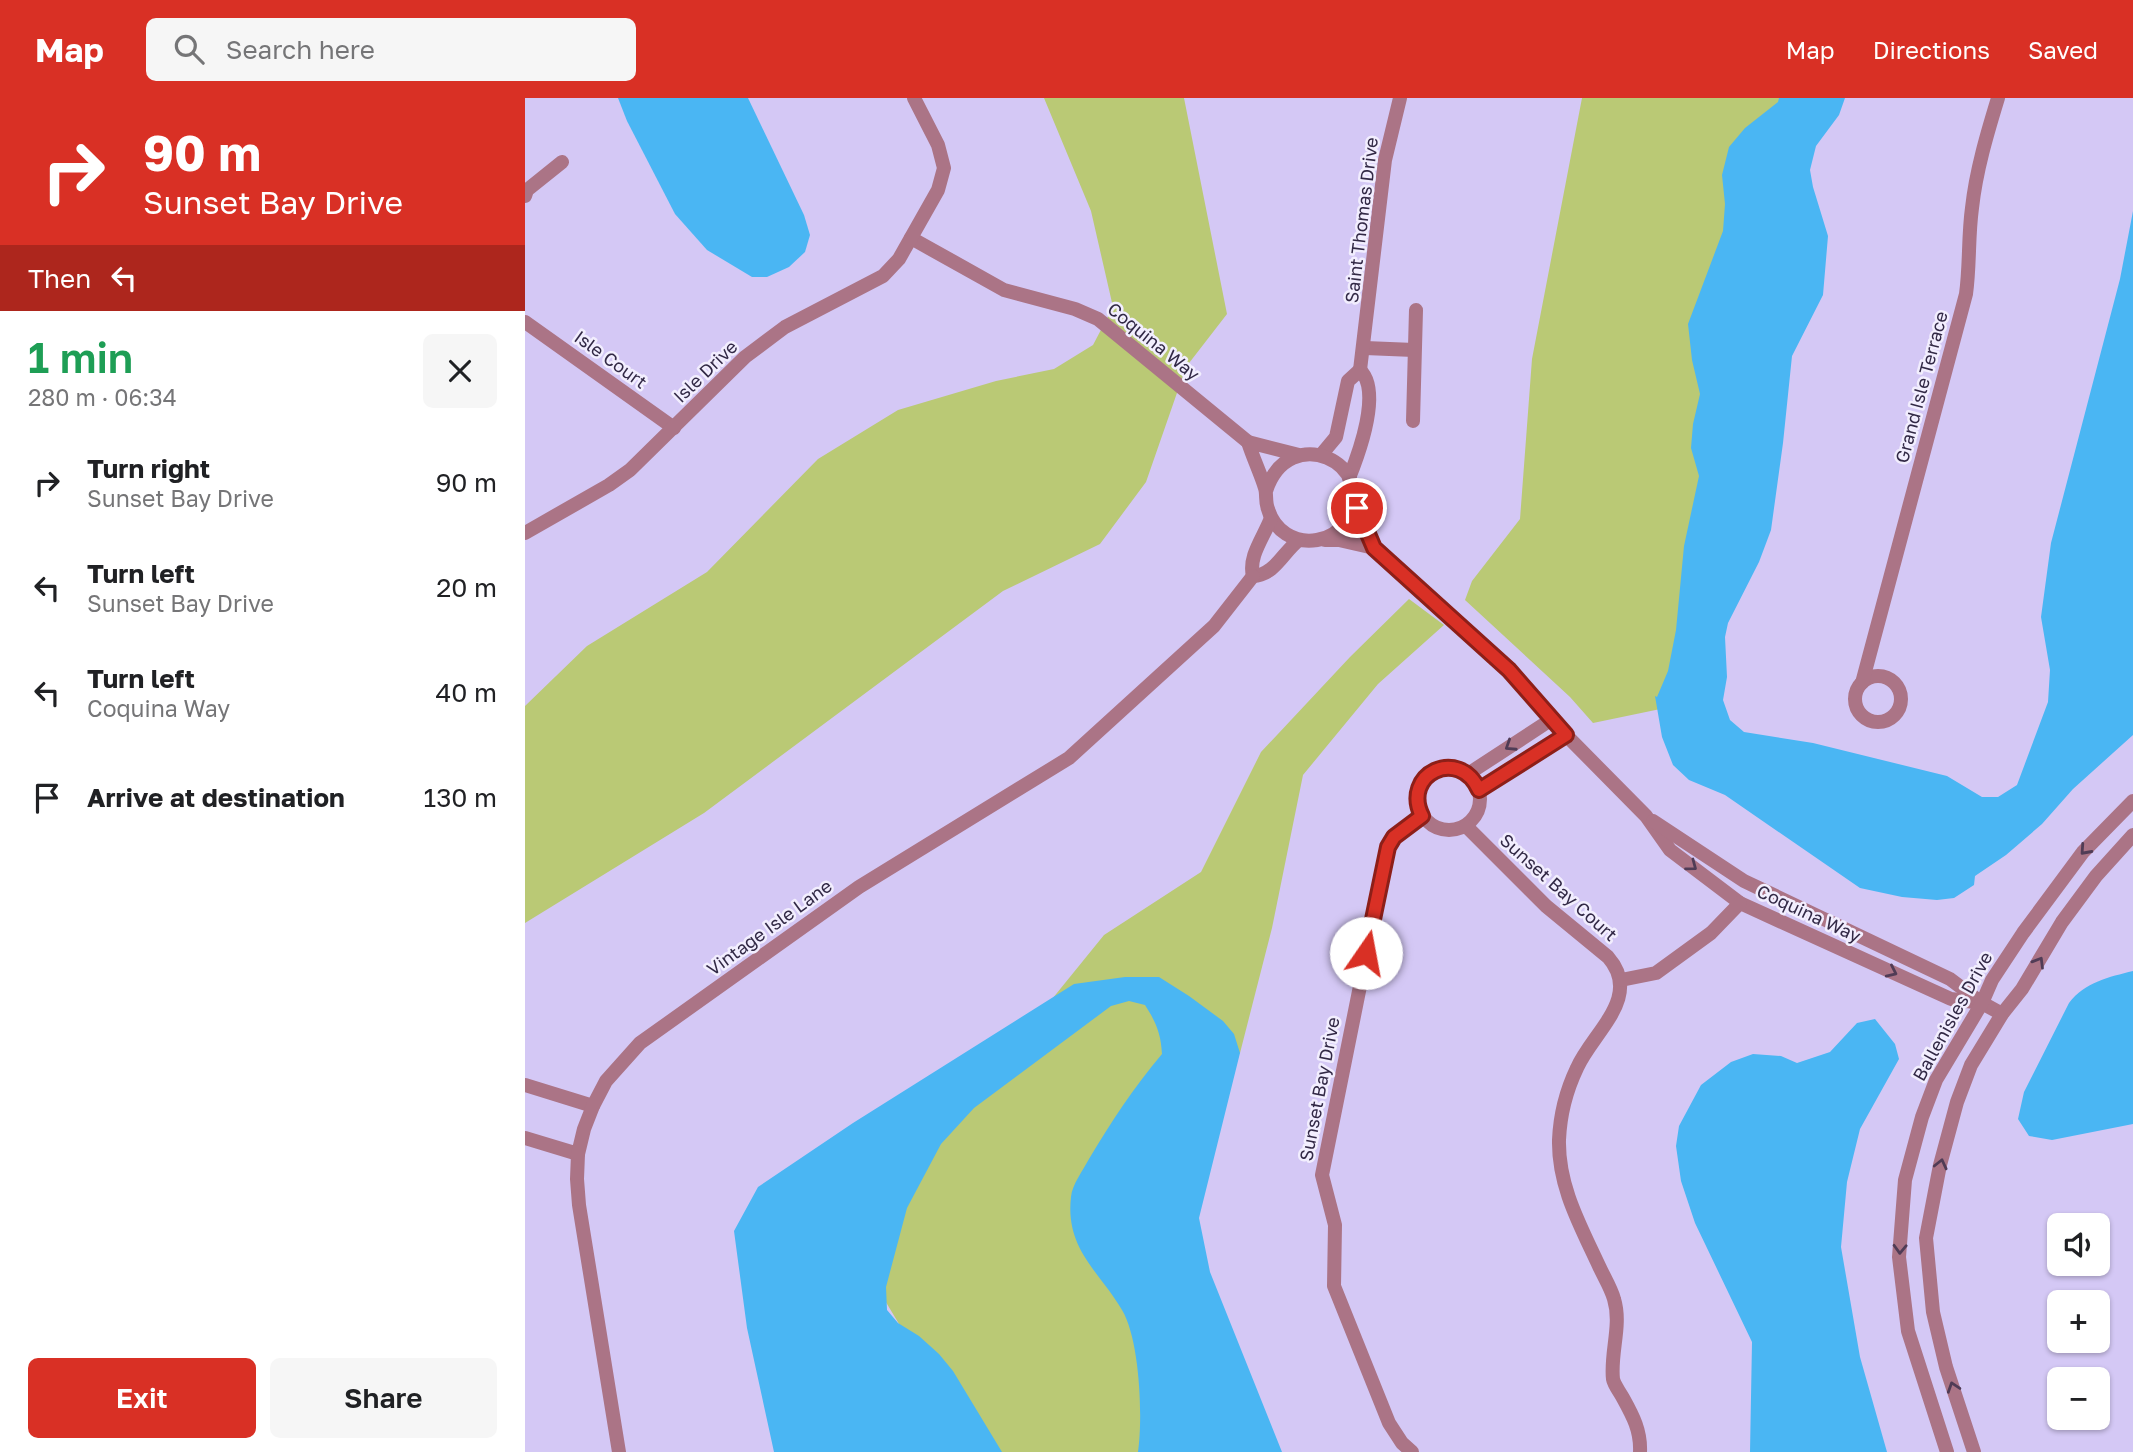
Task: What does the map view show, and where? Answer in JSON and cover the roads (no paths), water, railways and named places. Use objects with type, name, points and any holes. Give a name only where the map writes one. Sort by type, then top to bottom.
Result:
[{"type":"street","name":"Isle Drive","points":[[525,533],[630,470],[765,342],[806,315],[883,276],[899,259],[938,190],[944,168],[938,145],[914,98]]},
{"type":"street","name":"Saint Thomas Drive","points":[[1321,455],[1336,437],[1348,381],[1360,370],[1365,348],[1385,160],[1400,98]]},
{"type":"street","name":"Grand Isle Terrace","points":[[1862,683],[1966,294],[1975,184],[1998,98]]},
{"type":"street","points":[[525,196],[527,190],[562,162]]},
{"type":"street","name":"Coquina Way","points":[[911,238],[1004,290],[1075,309],[1098,319],[1248,442],[1299,455]]},
{"type":"street","points":[[1413,421],[1416,310]]},
{"type":"street","name":"Isle Court","points":[[525,321],[674,428]]},
{"type":"street","points":[[1365,348],[1414,350]]},
{"type":"street","name":"Saint Thomas Drive","points":[[1349,478],[1368,418],[1369,382],[1360,370]]},
{"type":"street","points":[[1346,398],[1368,399]]},
{"type":"street","points":[[1248,442],[1266,491]]},
{"type":"street","points":[[1299,455],[1321,455],[1333,460],[1349,478],[1354,499],[1351,513],[1344,525],[1333,535],[1320,540],[1299,540],[1288,536],[1271,518],[1266,505],[1266,491],[1270,478],[1287,460],[1299,455]]},
{"type":"street","name":"Coquina Way","points":[[1354,499],[1374,548],[1509,670],[1566,735],[1646,816],[1671,850],[1740,903],[1951,999],[1982,1003]]},
{"type":"street","name":"Vintage Isle Lane","points":[[619,1452],[577,1179],[578,1154],[584,1129],[606,1081],[640,1043],[859,887],[1069,758],[1214,626],[1252,576],[1253,555],[1271,518]]},
{"type":"street","name":"Vintage Isle Lane","points":[[1252,576],[1263,575],[1299,540]]},
{"type":"street","name":"Coquina Way","points":[[1320,540],[1339,540],[1374,548]]},
{"type":"street","points":[[1468,774],[1552,719]]},
{"type":"street","points":[[1479,790],[1566,735]]},
{"type":"street","points":[[1449,767],[1468,774],[1479,790],[1478,810],[1466,826],[1455,830],[1434,827],[1422,816],[1417,801],[1418,790],[1430,773],[1449,767]]},
{"type":"street","name":"Ballenisles Drive","points":[[1947,1452],[1908,1331],[1899,1257],[1905,1180],[1922,1117],[1936,1080],[1982,1003],[1992,980],[2056,886],[2083,852],[2133,801]]},
{"type":"street","name":"Sunset Bay Drive","points":[[1412,1452],[1402,1443],[1389,1423],[1334,1286],[1335,1225],[1322,1175],[1388,847],[1394,837],[1422,816]]},
{"type":"street","name":"Coquina Way","points":[[1646,816],[1744,881],[1950,979],[2002,1014]]},
{"type":"street","name":"Sunset Bay Court","points":[[1466,826],[1546,906],[1608,957],[1616,966],[1621,980]]},
{"type":"street","points":[[1974,1452],[1946,1367],[1936,1323],[1926,1238],[1940,1165],[1971,1065],[2002,1014],[2022,989],[2062,922],[2096,876],[2133,835]]},
{"type":"street","points":[[1640,1452],[1638,1427],[1613,1381],[1617,1321],[1614,1298],[1572,1209],[1561,1166],[1559,1141],[1562,1116],[1567,1091],[1583,1057],[1620,997],[1621,980],[1656,973],[1711,933],[1740,903]]},
{"type":"street","points":[[525,1086],[593,1106]]},
{"type":"street","points":[[525,1138],[578,1154]]},
{"type":"water","points":[[618,98],[748,98],[804,215],[810,235],[805,252],[789,267],[767,277],[752,277],[707,250],[675,214]]},
{"type":"water","points":[[1779,98],[1845,98],[1839,115],[1816,146],[1810,170],[1828,236],[1823,295],[1792,356],[1771,530],[1759,562],[1728,623],[1725,637],[1727,677],[1723,700],[1730,720],[1744,732],[1813,743],[1947,776],[1982,797],[1998,797],[2017,785],[2048,702],[2050,670],[2041,617],[2051,543],[2120,279],[2133,211],[2133,735],[2073,789],[2042,824],[2006,855],[1975,876],[1974,885],[1954,898],[1937,900],[1902,897],[1860,888],[1725,795],[1689,780],[1673,765],[1662,737],[1655,696],[1657,697],[1668,671],[1676,630],[1684,546],[1699,476],[1691,448],[1700,394],[1692,360],[1688,324],[1723,231],[1725,204],[1722,175],[1729,147],[1745,128],[1778,102]]},
{"type":"water","points":[[2133,971],[2133,1124],[2052,1140],[2029,1136],[2018,1119],[2024,1092],[2069,1003],[2090,985]]},
{"type":"water","points":[[1125,977],[1159,977],[1223,1021],[1234,1034],[1240,1053],[1199,1218],[1210,1272],[1282,1452],[1138,1452],[1139,1380],[1133,1340],[1122,1310],[1078,1245],[1071,1215],[1071,1197],[1078,1178],[1123,1105],[1162,1054],[1159,1034],[1149,1011],[1145,1005],[1129,1001],[1111,1006],[974,1108],[941,1144],[907,1208],[886,1287],[887,1310],[898,1323],[919,1336],[939,1354],[953,1371],[1002,1452],[774,1452],[747,1328],[734,1231],[758,1187],[853,1123],[1074,984]]},
{"type":"water","points":[[1875,1019],[1895,1044],[1899,1059],[1860,1129],[1847,1182],[1841,1247],[1860,1357],[1887,1452],[1750,1452],[1752,1342],[1695,1223],[1681,1181],[1676,1146],[1679,1126],[1701,1085],[1731,1062],[1753,1054],[1781,1056],[1797,1063],[1830,1052],[1857,1023]]}]
